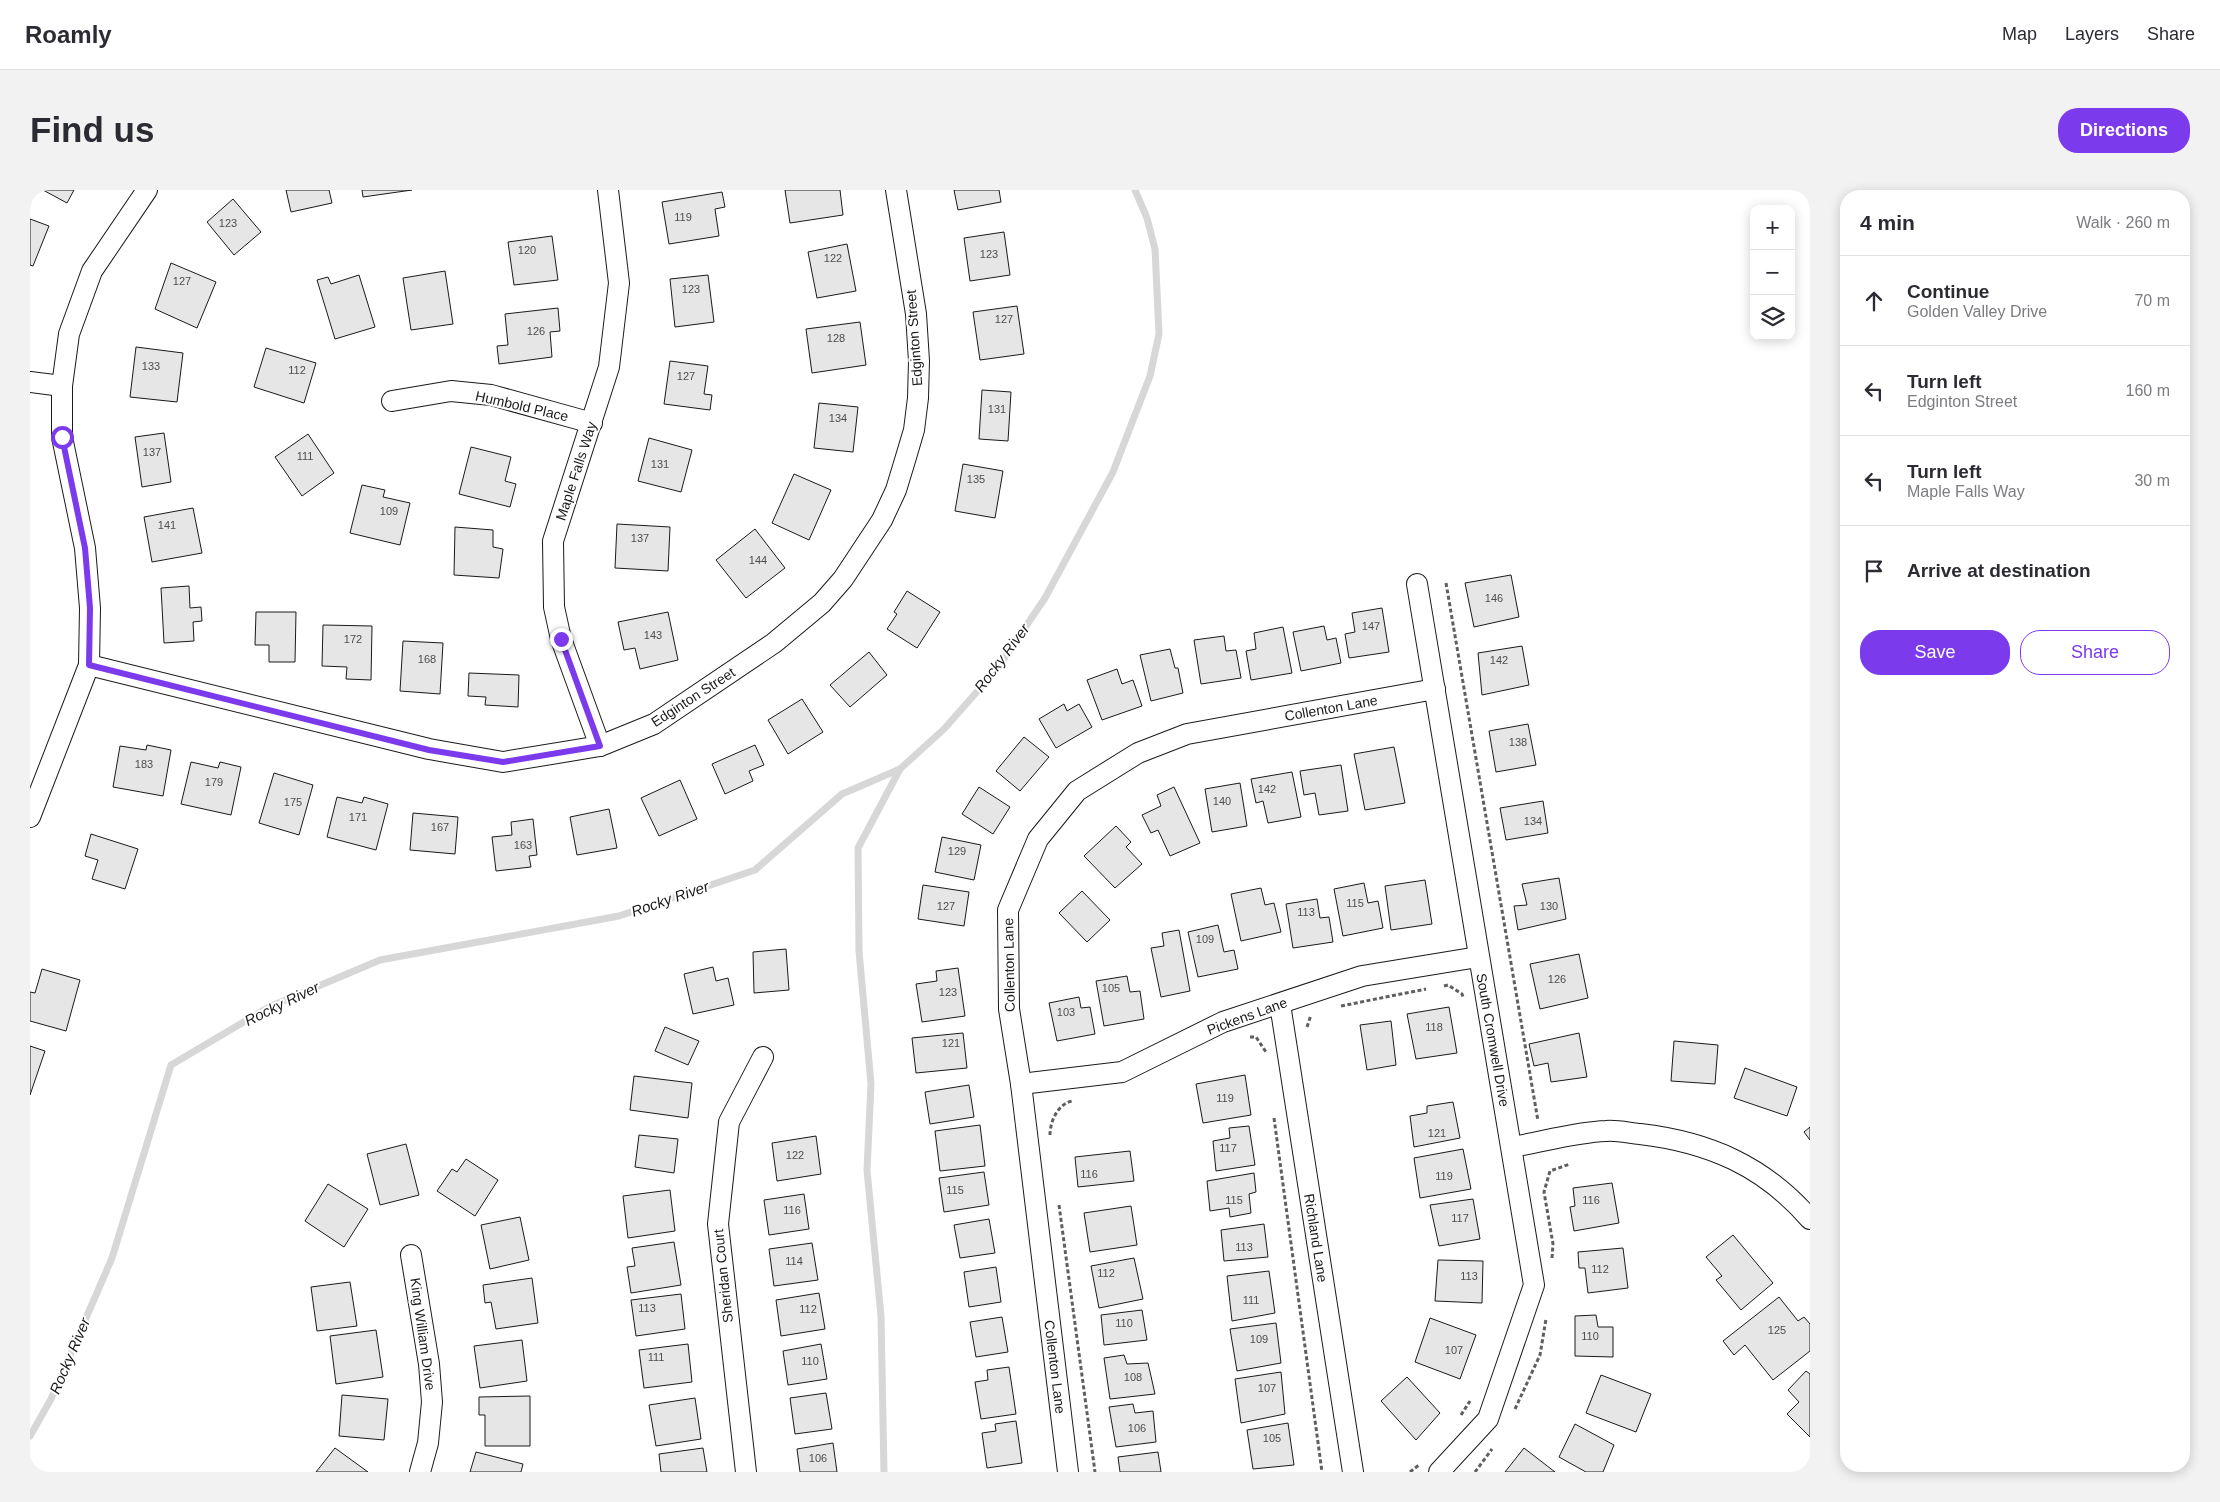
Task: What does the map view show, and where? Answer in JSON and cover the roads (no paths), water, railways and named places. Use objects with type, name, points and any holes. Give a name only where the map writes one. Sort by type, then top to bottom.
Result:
[{"type":"street","points":[[30,817],[35,792],[89,665],[90,608],[85,548],[62,437],[62,386],[69,334],[92,271],[147,190]]},
{"type":"street","name":"Maple Falls Way","points":[[600,746],[561,639],[554,608],[553,540],[609,367],[619,283],[608,190]]},
{"type":"street","name":"Edginton Street","points":[[89,665],[429,750],[503,762],[600,746],[654,724],[774,643],[822,603],[843,579],[882,520],[896,490],[914,430],[918,398],[919,361],[916,314],[896,190]]},
{"type":"street","points":[[30,382],[62,386]]},
{"type":"street","name":"Humbold Place","points":[[392,401],[451,391],[491,395],[592,423]]},
{"type":"street","name":"South Cromwell Drive","points":[[1417,584],[1534,1285],[1488,1419],[1430,1467]]},
{"type":"street","name":"Collenton Lane","points":[[1068,1472],[1021,1084],[1009,1009],[1008,910],[1038,839],[1077,791],[1138,753],[1187,734],[1435,690]]},
{"type":"street","name":"Pickens Lane","points":[[1021,1084],[1122,1072],[1223,1022],[1362,976],[1478,956]]},
{"type":"street","name":"Richland Lane","points":[[1280,1004],[1353,1472]]},
{"type":"street","name":"Sheridan Court","points":[[746,1472],[718,1224],[729,1122],[763,1057]]},
{"type":"street","points":[[1512,1147],[1606,1130],[1670,1138],[1718,1151],[1761,1174],[1799,1206],[1810,1219]]},
{"type":"street","name":"King William Drive","points":[[412,1255],[429,1364],[432,1402],[428,1442],[420,1472]]},
{"type":"waterway","name":"Rocky River","points":[[30,1436],[51,1399],[112,1258],[171,1065],[269,1007],[380,960],[619,916],[755,870],[842,794],[900,769],[944,729],[997,669],[1045,598],[1113,472],[1150,376],[1159,334],[1155,249],[1147,218],[1135,190]]},
{"type":"waterway","points":[[884,1472],[881,1316],[867,1170],[871,1084],[859,951],[858,848],[900,769]]}]
